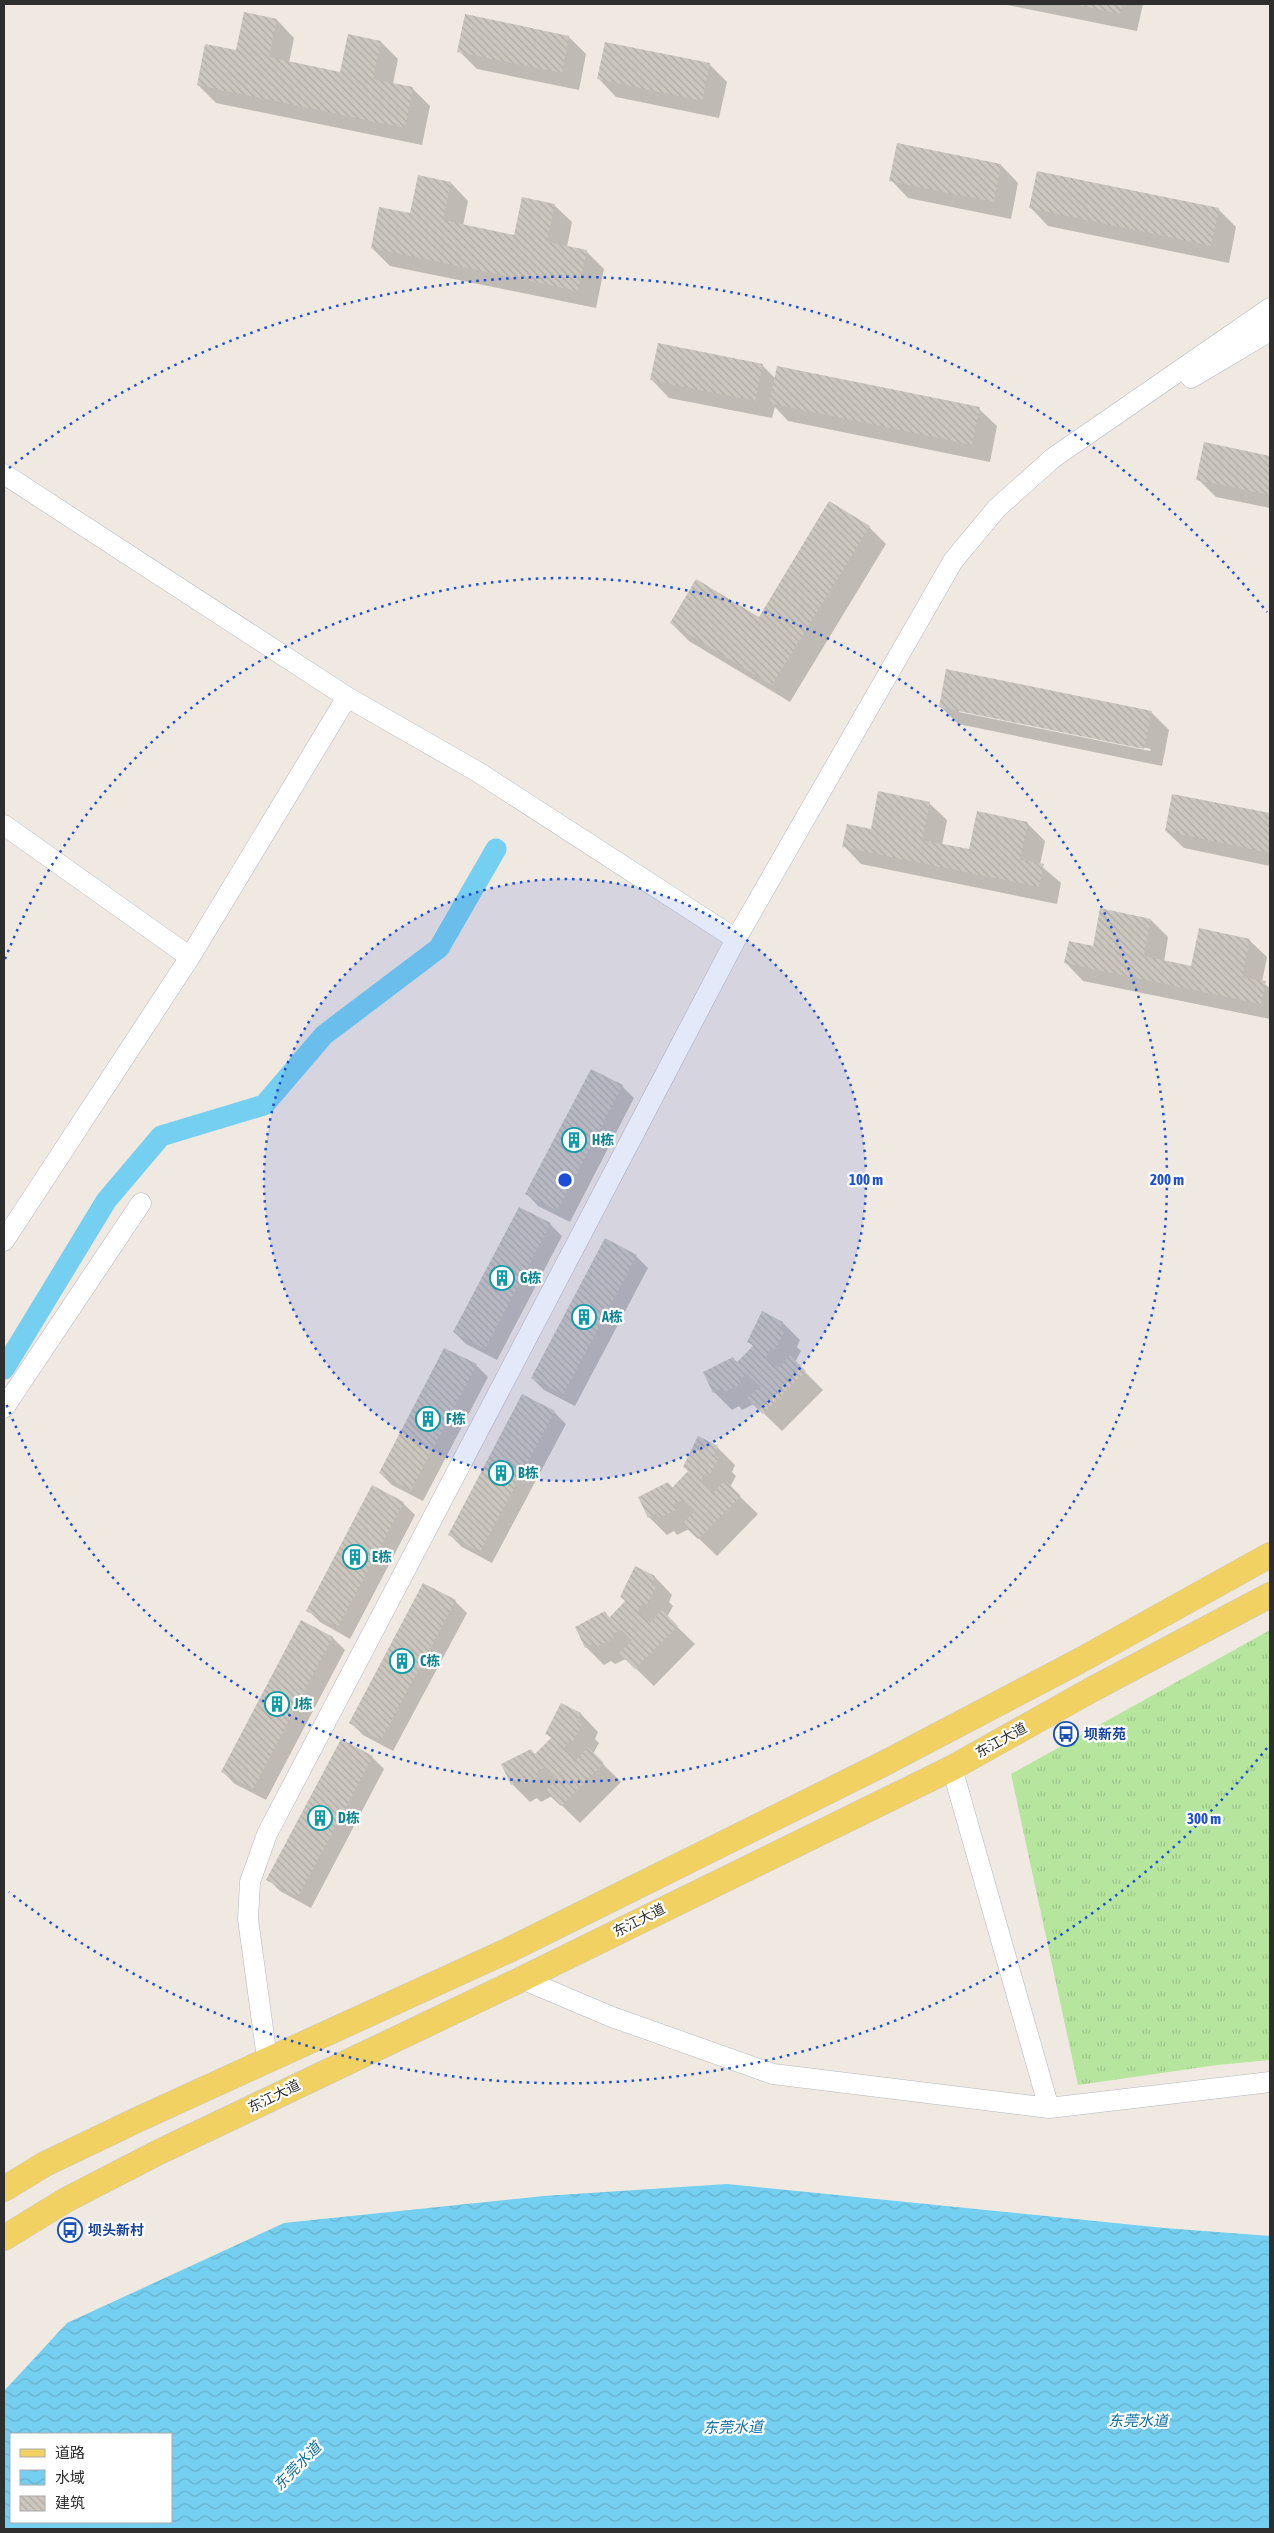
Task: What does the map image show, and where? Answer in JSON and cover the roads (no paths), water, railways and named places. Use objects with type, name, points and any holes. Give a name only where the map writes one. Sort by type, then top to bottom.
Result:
[{"type":"main road","points":[[4,2189],[45,2164],[267,2058],[508,1950],[874,1769],[1081,1660],[1270,1555]]},
{"type":"main road","name":"东江大道","points":[[4,2238],[66,2200],[159,2152],[522,1979],[952,1768],[1091,1690],[1270,1595]]},
{"type":"street","points":[[267,2058],[248,1919],[250,1882],[267,1834],[736,939],[954,561],[997,508],[1053,458],[1270,308]]},
{"type":"street","points":[[1053,458],[1270,331]]},
{"type":"street","points":[[4,474],[347,697],[478,772],[736,939]]},
{"type":"street","points":[[4,1241],[190,957],[347,697]]},
{"type":"street","points":[[4,825],[190,957]]},
{"type":"street","points":[[4,1408],[141,1203]]},
{"type":"street","points":[[952,1768],[1049,2108]]},
{"type":"street","points":[[522,1979],[612,2017],[773,2074],[1049,2108],[1270,2082]]},
{"type":"water","name":"东莞水道","points":[[727,2184],[1164,2228],[1270,2236],[1270,2529],[4,2529],[4,2391],[67,2323],[284,2223],[544,2196]]},
{"type":"waterway","points":[[4,1369],[106,1201],[161,1136],[264,1105],[324,1035],[439,948],[496,849]]},
{"type":"place","name":"H栋","points":[[574,1140]]},
{"type":"place","name":"G栋","points":[[502,1278]]},
{"type":"place","name":"A栋","points":[[584,1317]]},
{"type":"place","name":"F栋","points":[[428,1419]]},
{"type":"place","name":"B栋","points":[[501,1473]]},
{"type":"place","name":"E栋","points":[[355,1557]]},
{"type":"place","name":"C栋","points":[[402,1661]]},
{"type":"place","name":"J栋","points":[[277,1704]]},
{"type":"place","name":"坝新苑","points":[[1066,1734]]},
{"type":"place","name":"D栋","points":[[320,1818]]},
{"type":"place","name":"坝头新村","points":[[70,2230]]}]
